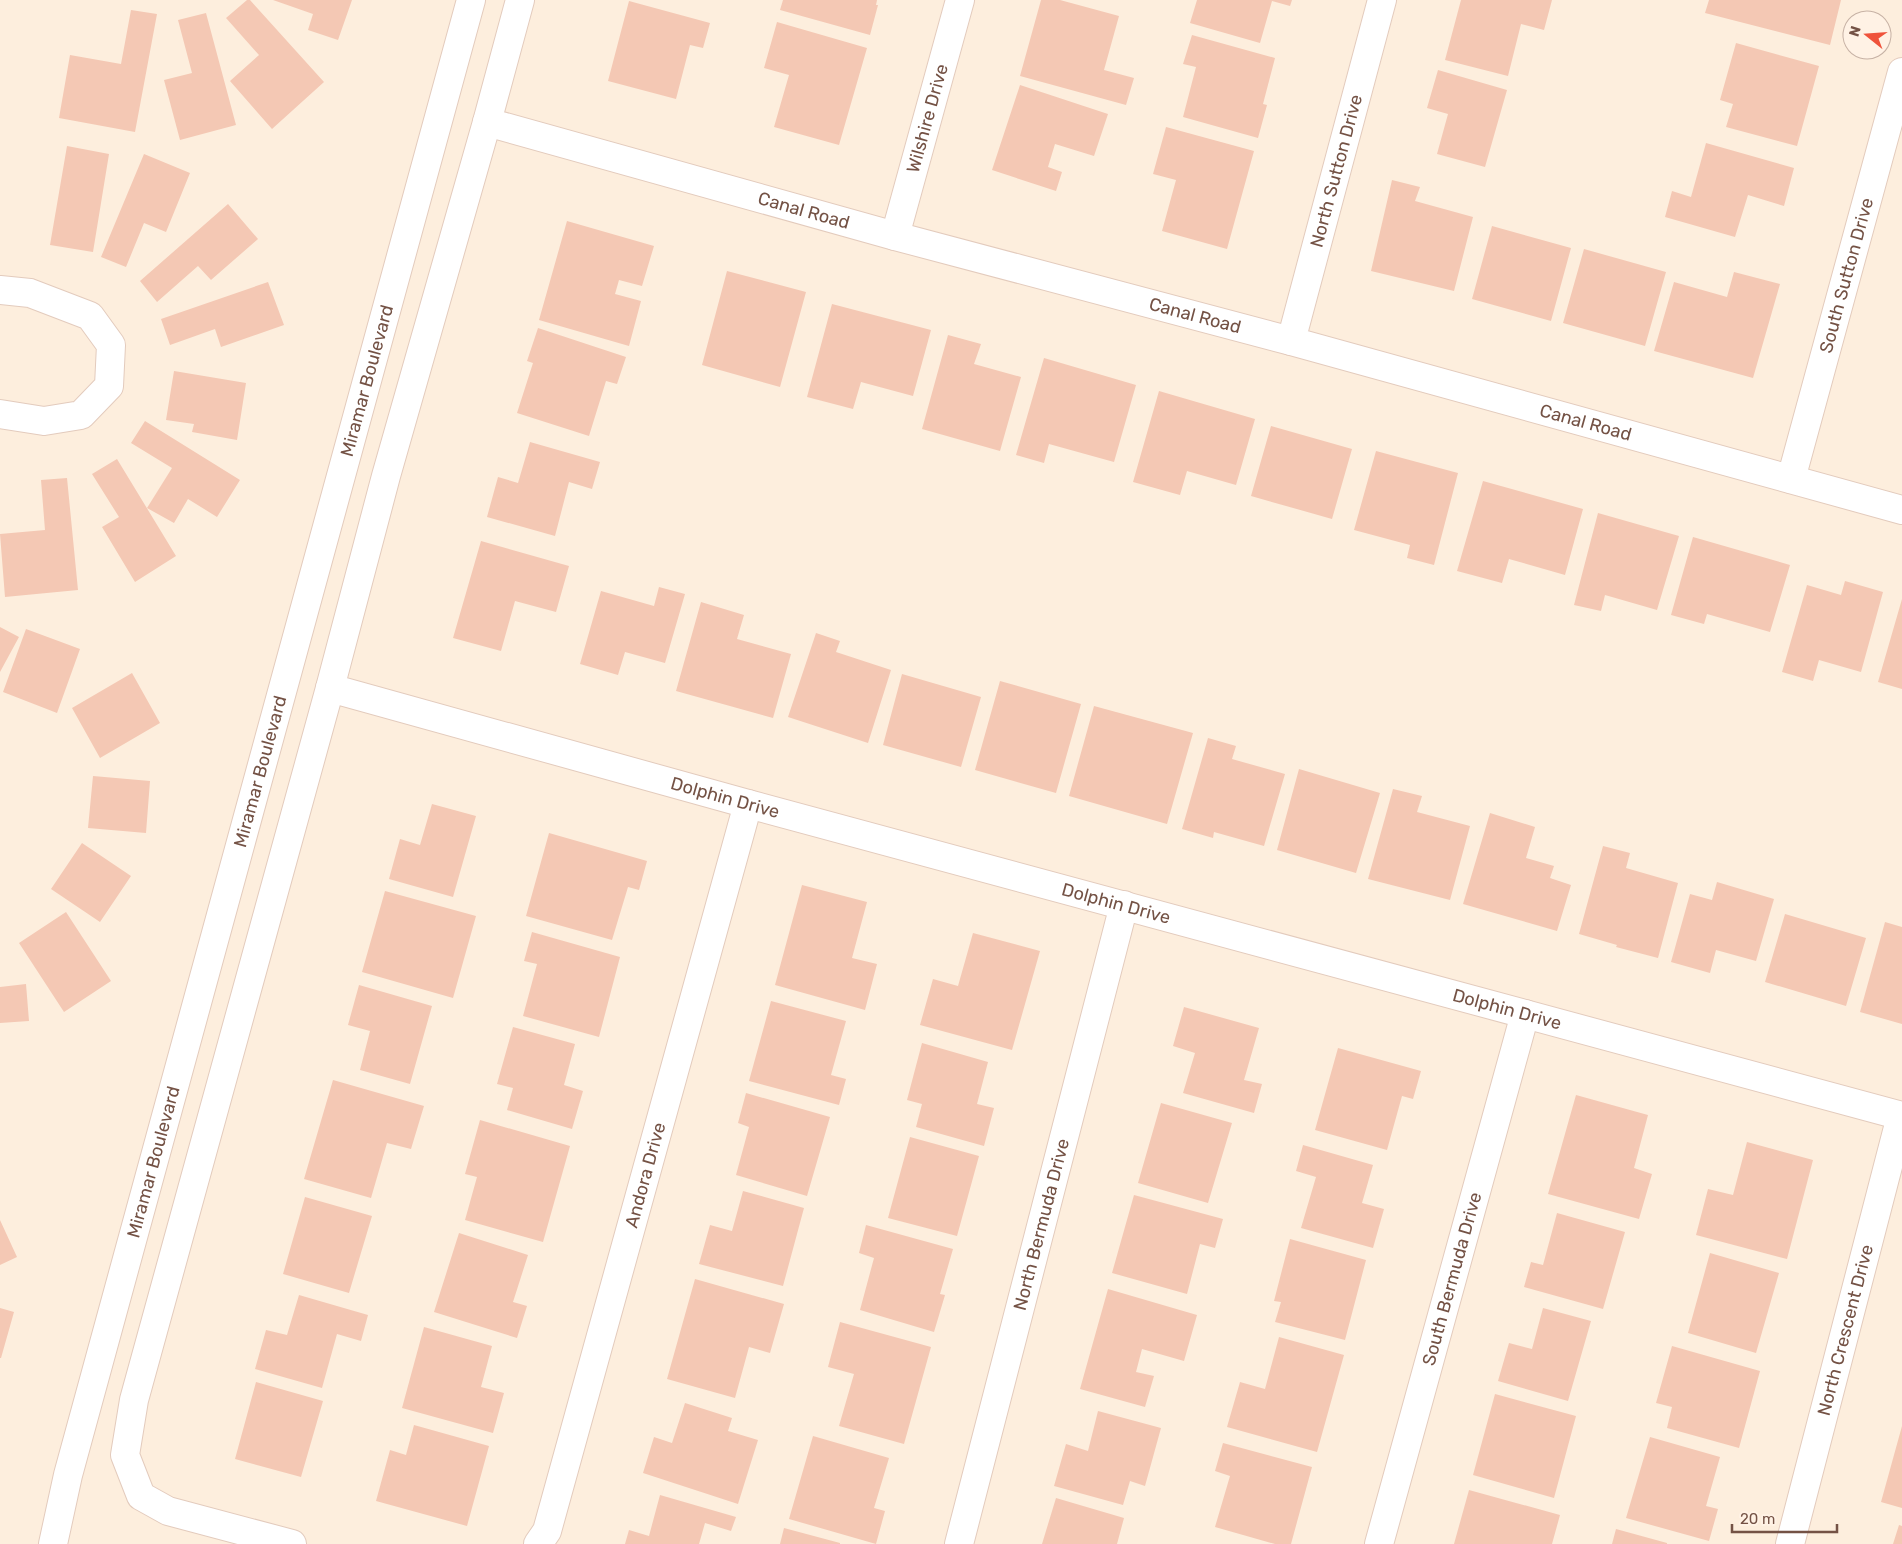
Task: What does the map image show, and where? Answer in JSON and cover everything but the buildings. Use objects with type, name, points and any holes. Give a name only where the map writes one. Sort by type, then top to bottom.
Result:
[{"type":"street","name":"Miramar Boulevard","points":[[52,1544],[71,1465],[472,0]]},
{"type":"street","points":[[292,1544],[168,1511],[141,1496],[126,1455],[134,1400],[330,688],[388,467],[520,0]]},
{"type":"street","name":"Wilshire Drive","points":[[895,236],[960,0]]},
{"type":"street","name":"North Sutton Drive","points":[[1291,341],[1382,0]]},
{"type":"street","name":"South Sutton Drive","points":[[1791,479],[1902,72]]},
{"type":"street","name":"Canal Road","points":[[487,122],[895,236],[1291,341],[1902,510]]},
{"type":"street","points":[[0,290],[30,293],[90,316],[111,345],[109,386],[81,415],[44,421],[0,414]]},
{"type":"street","name":"Dolphin Drive","points":[[330,688],[748,804],[1901,1116]]},
{"type":"street","name":"Andora Drive","points":[[538,1544],[547,1531],[550,1521],[748,804]]},
{"type":"street","name":"North Bermuda Drive","points":[[959,1544],[1124,905]]},
{"type":"street","name":"South Bermuda Drive","points":[[1379,1544],[1525,1014]]},
{"type":"street","name":"North Crescent Drive","points":[[1790,1544],[1901,1116]]}]
